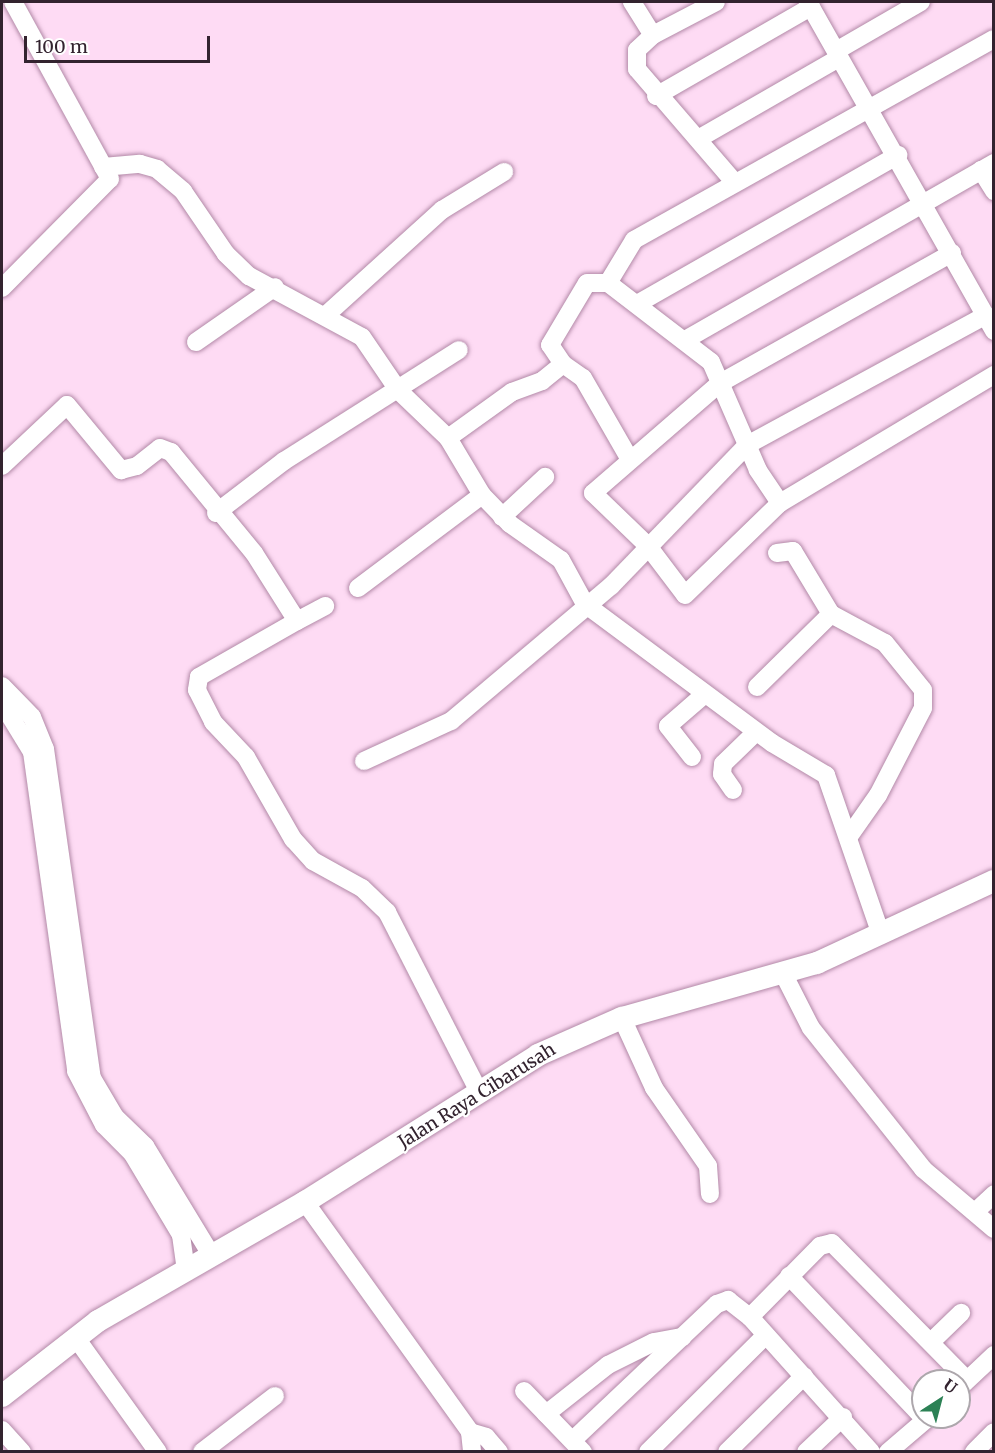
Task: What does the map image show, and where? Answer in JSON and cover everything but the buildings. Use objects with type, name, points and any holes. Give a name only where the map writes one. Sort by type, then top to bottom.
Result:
[{"type":"main road","name":"Jalan Raya Cibarusah","points":[[2,1396],[76,1338],[186,1269],[305,1202],[538,1055],[622,1018],[784,975],[881,935],[993,880]]},
{"type":"street","points":[[2,288],[104,189],[110,179],[13,2]]},
{"type":"street","points":[[632,2],[653,35]]},
{"type":"street","points":[[716,2],[653,35],[637,50],[635,62],[656,96],[698,139],[735,183]]},
{"type":"street","points":[[698,139],[921,2]]},
{"type":"street","points":[[364,760],[444,726],[585,604],[648,546],[747,445],[990,323],[926,203],[809,4],[656,96]]},
{"type":"street","points":[[608,283],[634,240],[993,39]]},
{"type":"street","points":[[637,304],[898,155]]},
{"type":"street","points":[[103,167],[140,164],[170,177],[237,266],[362,337],[398,390],[448,438],[482,495],[502,517],[561,560],[585,604],[756,732],[826,775],[864,877],[881,935]]},
{"type":"street","points":[[685,340],[987,166],[993,191]]},
{"type":"street","points":[[325,316],[442,210],[504,172]]},
{"type":"street","points":[[952,253],[720,383],[629,458],[593,493],[648,546],[668,579],[685,595],[780,503],[993,375]]},
{"type":"street","points":[[629,458],[584,378],[563,364],[550,345],[587,283],[608,283],[706,356],[747,445],[780,503]]},
{"type":"street","points":[[196,342],[275,287]]},
{"type":"street","points":[[216,513],[285,461],[459,350]]},
{"type":"street","points":[[448,438],[512,392],[542,381],[563,364]]},
{"type":"street","points":[[2,466],[67,405],[121,470],[164,448],[216,513],[254,553],[297,621]]},
{"type":"street","points":[[502,517],[545,477]]},
{"type":"street","points":[[358,588],[482,495]]},
{"type":"street","points":[[777,553],[788,549],[797,556],[831,614],[885,643],[923,690],[923,708],[852,843]]},
{"type":"street","points":[[325,606],[199,677],[197,690],[213,722],[246,757],[293,839],[314,861],[362,888],[387,912],[479,1092]]},
{"type":"street","points":[[757,687],[831,614]]},
{"type":"street","points":[[2,686],[32,717],[45,749],[92,1078],[115,1117],[145,1146],[171,1204],[181,1235],[186,1269]]},
{"type":"street","points":[[692,757],[668,726],[705,694]]},
{"type":"street","points":[[2,704],[32,752],[76,1071],[104,1125],[132,1153],[212,1256]]},
{"type":"street","points":[[734,790],[722,774],[723,764],[756,732]]},
{"type":"street","points":[[784,975],[811,1028],[923,1169],[993,1229]]},
{"type":"street","points":[[622,1018],[654,1088],[708,1166],[710,1194]]},
{"type":"street","points":[[975,1212],[993,1194]]},
{"type":"street","points":[[305,1202],[470,1432],[472,1452]]},
{"type":"street","points":[[750,1317],[820,1246],[832,1243],[931,1342],[952,1369]]},
{"type":"street","points":[[789,1276],[911,1403]]},
{"type":"street","points":[[524,1390],[578,1446],[682,1337],[723,1300],[750,1317],[843,1417],[871,1452]]},
{"type":"street","points":[[931,1342],[961,1313]]},
{"type":"street","points":[[648,1452],[766,1335]]},
{"type":"street","points":[[546,1414],[608,1365],[654,1342],[682,1337]]},
{"type":"street","points":[[76,1338],[158,1452]]},
{"type":"street","points":[[971,1376],[993,1355]]},
{"type":"street","points":[[727,1452],[804,1376]]},
{"type":"street","points":[[202,1452],[275,1396]]},
{"type":"street","points":[[806,1452],[843,1417]]},
{"type":"street","points":[[888,1452],[913,1429]]},
{"type":"street","points":[[2,1430],[22,1452]]},
{"type":"street","points":[[470,1432],[486,1437],[499,1452]]},
{"type":"street","points":[[974,1452],[993,1432]]}]
